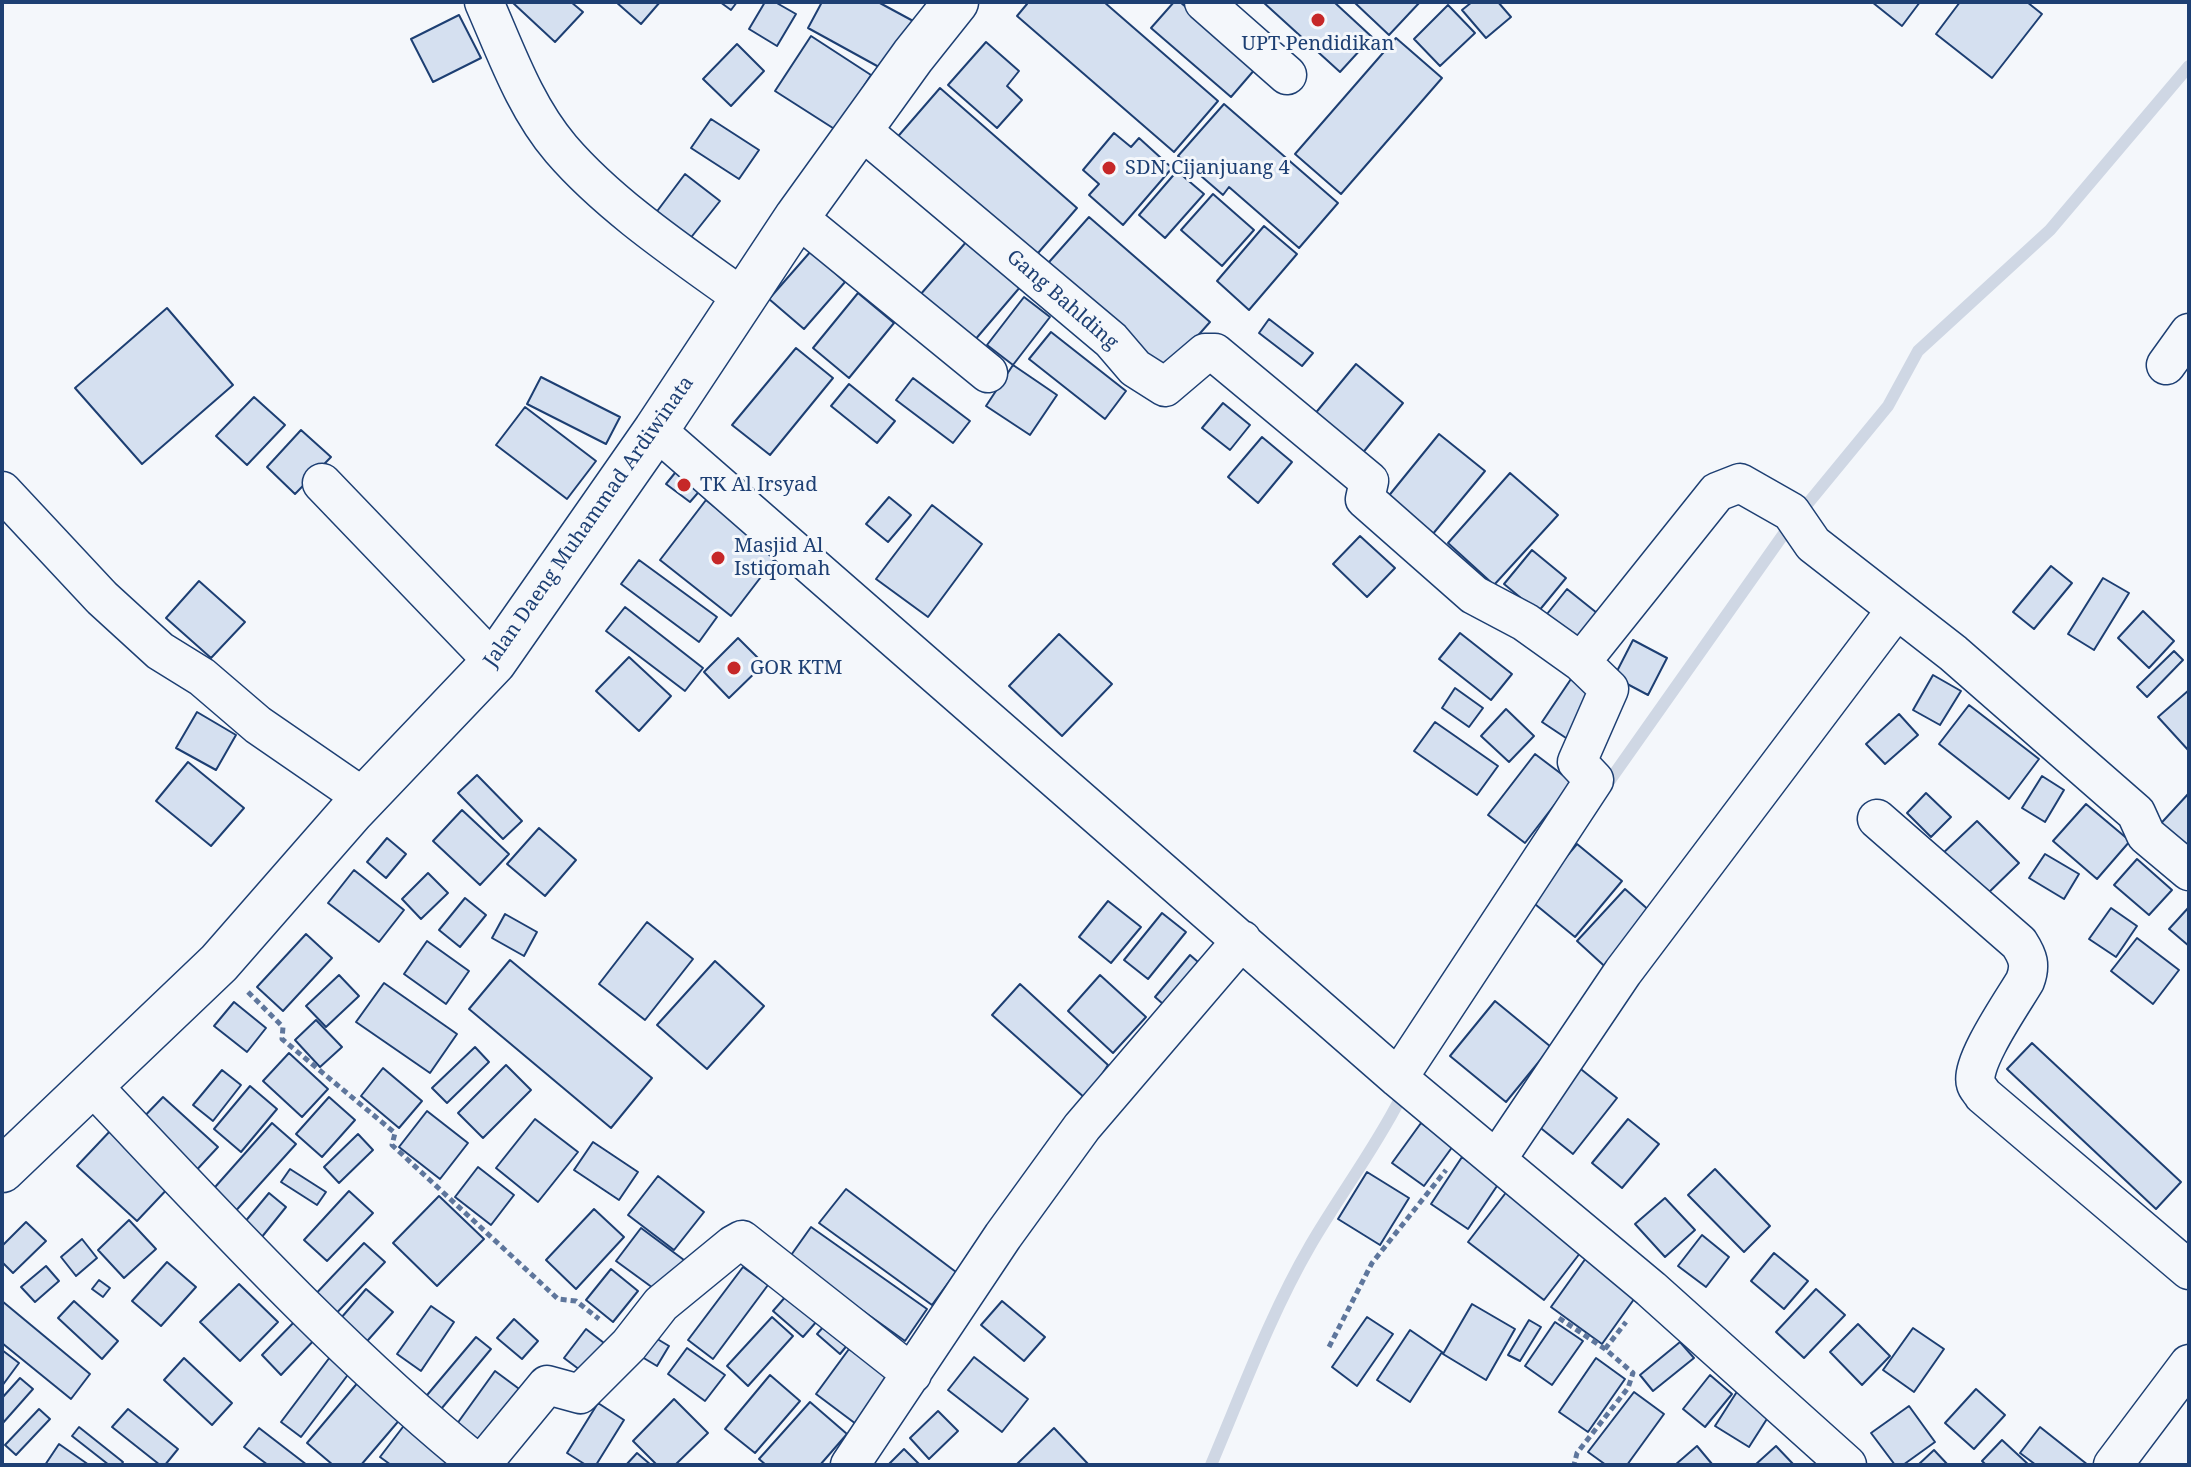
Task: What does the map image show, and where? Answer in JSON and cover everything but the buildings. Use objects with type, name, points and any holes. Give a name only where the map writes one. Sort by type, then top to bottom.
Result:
[{"type":"main road","name":"Jalan Daeng Muhammad Ardiwinata","points":[[2,1170],[219,963],[364,798],[494,662],[656,430],[859,128],[956,2]]},
{"type":"street","points":[[484,2],[524,95],[561,149],[611,198],[743,298]]},
{"type":"street","points":[[1204,2],[1287,75]]},
{"type":"street","name":"Gang Bahlding","points":[[859,128],[1111,340],[1135,368],[1165,387],[1205,353],[1215,353],[1369,481],[1365,499],[1474,595],[1525,622],[1581,662]]},
{"type":"street","points":[[797,217],[988,373]]},
{"type":"street","points":[[2166,365],[2189,333]]},
{"type":"street","points":[[656,430],[1398,1078],[1651,1289],[1847,1465]]},
{"type":"street","points":[[322,483],[494,662]]},
{"type":"street","points":[[1398,1078],[1594,780],[1577,762],[1609,689],[1581,662],[1717,492],[1740,483],[1791,512],[1813,544],[1953,653],[2136,813],[2146,835],[2189,871]]},
{"type":"street","points":[[2,491],[102,598],[160,651],[202,677],[258,725],[364,798]]},
{"type":"street","points":[[1484,1148],[1623,972],[1896,610]]},
{"type":"street","points":[[1877,819],[2019,943],[2028,957],[2029,970],[2025,981],[1976,1069],[1975,1083],[1983,1095],[2189,1270]]},
{"type":"street","points":[[850,1465],[1003,1236],[1082,1127],[1242,940]]},
{"type":"street","points":[[88,1085],[103,1097],[299,1303],[413,1411],[480,1465],[547,1385],[580,1394],[629,1345],[661,1304],[742,1240],[912,1374]]},
{"type":"street","points":[[2113,1465],[2189,1364]]},
{"type":"path","points":[[219,963],[283,1027],[282,1039],[395,1133],[392,1145],[497,1245],[558,1299],[576,1301],[629,1345]]},
{"type":"path","points":[[1329,1347],[1372,1263],[1484,1148]]},
{"type":"path","points":[[1559,1318],[1605,1349],[1633,1373],[1628,1388],[1577,1453],[1574,1465]]},
{"type":"waterway","points":[[1800,513],[1888,406],[1918,351],[2050,230],[2189,66]]},
{"type":"waterway","points":[[1603,790],[1790,525]]},
{"type":"waterway","points":[[1211,1465],[1282,1299],[1321,1227],[1400,1099]]},
{"type":"place","name":"UPT Pendidikan","points":[[1318,20]]},
{"type":"place","name":"SDN Cijanjuang 4","points":[[1109,168]]},
{"type":"place","name":"TK Al Irsyad","points":[[684,485]]},
{"type":"place","name":"Masjid Al Istiqomah","points":[[718,558]]},
{"type":"place","name":"GOR KTM","points":[[734,668]]}]
